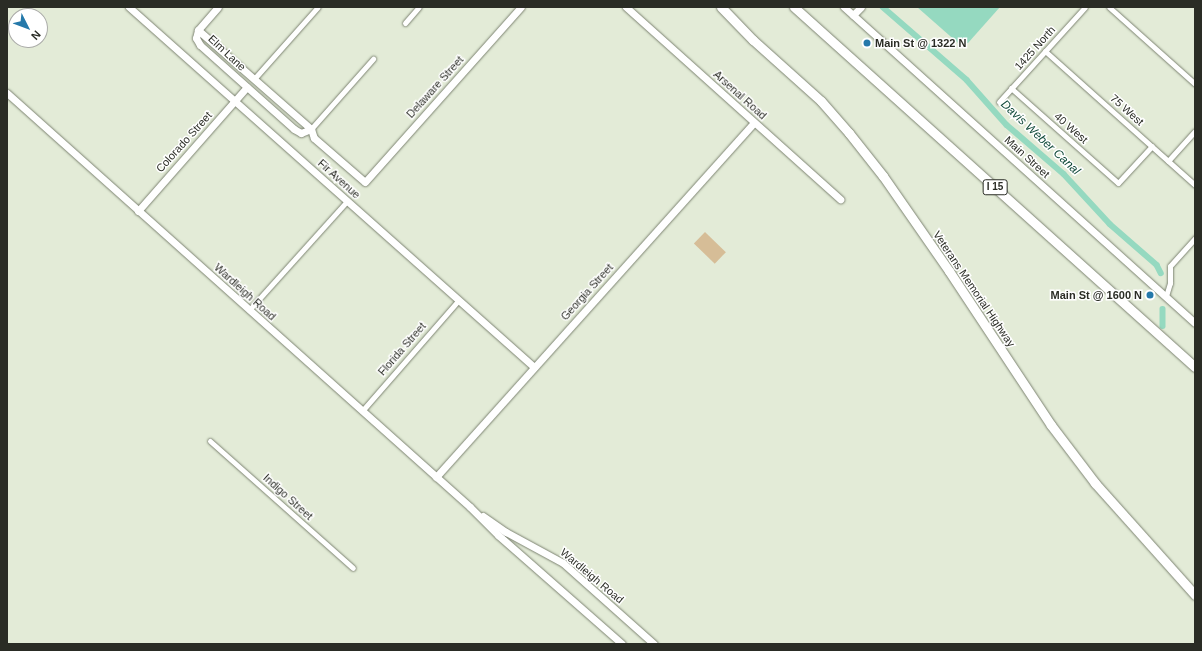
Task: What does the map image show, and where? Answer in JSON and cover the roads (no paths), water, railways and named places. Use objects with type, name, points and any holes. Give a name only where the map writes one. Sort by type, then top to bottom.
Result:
[{"type":"highway","name":"Veterans Memorial Highway","points":[[721,7],[753,40],[821,101],[883,176],[1051,425],[1096,483],[1195,595]]},
{"type":"highway","name":"I 15","points":[[794,7],[1195,367]]},
{"type":"street","name":"Fir Avenue","points":[[129,7],[458,302],[534,367]]},
{"type":"street","points":[[198,30],[218,7]]},
{"type":"street","points":[[254,79],[318,7]]},
{"type":"street","points":[[405,23],[419,7]]},
{"type":"street","name":"Delaware Street","points":[[365,182],[521,7]]},
{"type":"street","name":"Arsenal Road","points":[[626,7],[840,199]]},
{"type":"street","name":"Main Street","points":[[844,7],[1195,323]]},
{"type":"street","points":[[853,15],[861,7]]},
{"type":"street","name":"1425 North","points":[[999,102],[1086,7]]},
{"type":"street","points":[[1109,7],[1195,84]]},
{"type":"street","name":"Elm Lane","points":[[311,129],[305,132],[297,132],[200,45],[196,38],[198,30],[311,129],[314,138],[365,182]]},
{"type":"street","name":"75 West","points":[[1045,51],[1195,185]]},
{"type":"street","points":[[311,129],[373,59]]},
{"type":"street","name":"Colorado Street","points":[[138,211],[247,87]]},
{"type":"street","name":"40 West","points":[[1011,88],[1118,183],[1152,146]]},
{"type":"street","name":"Wardleigh Road","points":[[7,93],[622,644]]},
{"type":"street","name":"Georgia Street","points":[[436,477],[754,123]]},
{"type":"street","points":[[1168,161],[1195,131]]},
{"type":"street","points":[[249,310],[347,201]]},
{"type":"street","points":[[1166,296],[1170,283],[1170,266],[1195,238]]},
{"type":"street","name":"Florida Street","points":[[362,411],[458,302]]},
{"type":"street","name":"Indigo Street","points":[[210,441],[353,568]]},
{"type":"street","name":"Wardleigh Road","points":[[470,507],[506,532],[564,563],[654,644]]},
{"type":"waterway","name":"Davis Weber Canal","points":[[883,7],[967,80],[1007,125],[1064,174],[1110,224],[1157,265],[1161,273]]},
{"type":"waterway","points":[[1163,309],[1163,326]]},
{"type":"place","name":"Main St @ 1322 N","points":[[867,43]]},
{"type":"place","name":"Main St @ 1600 N","points":[[1150,295]]}]
